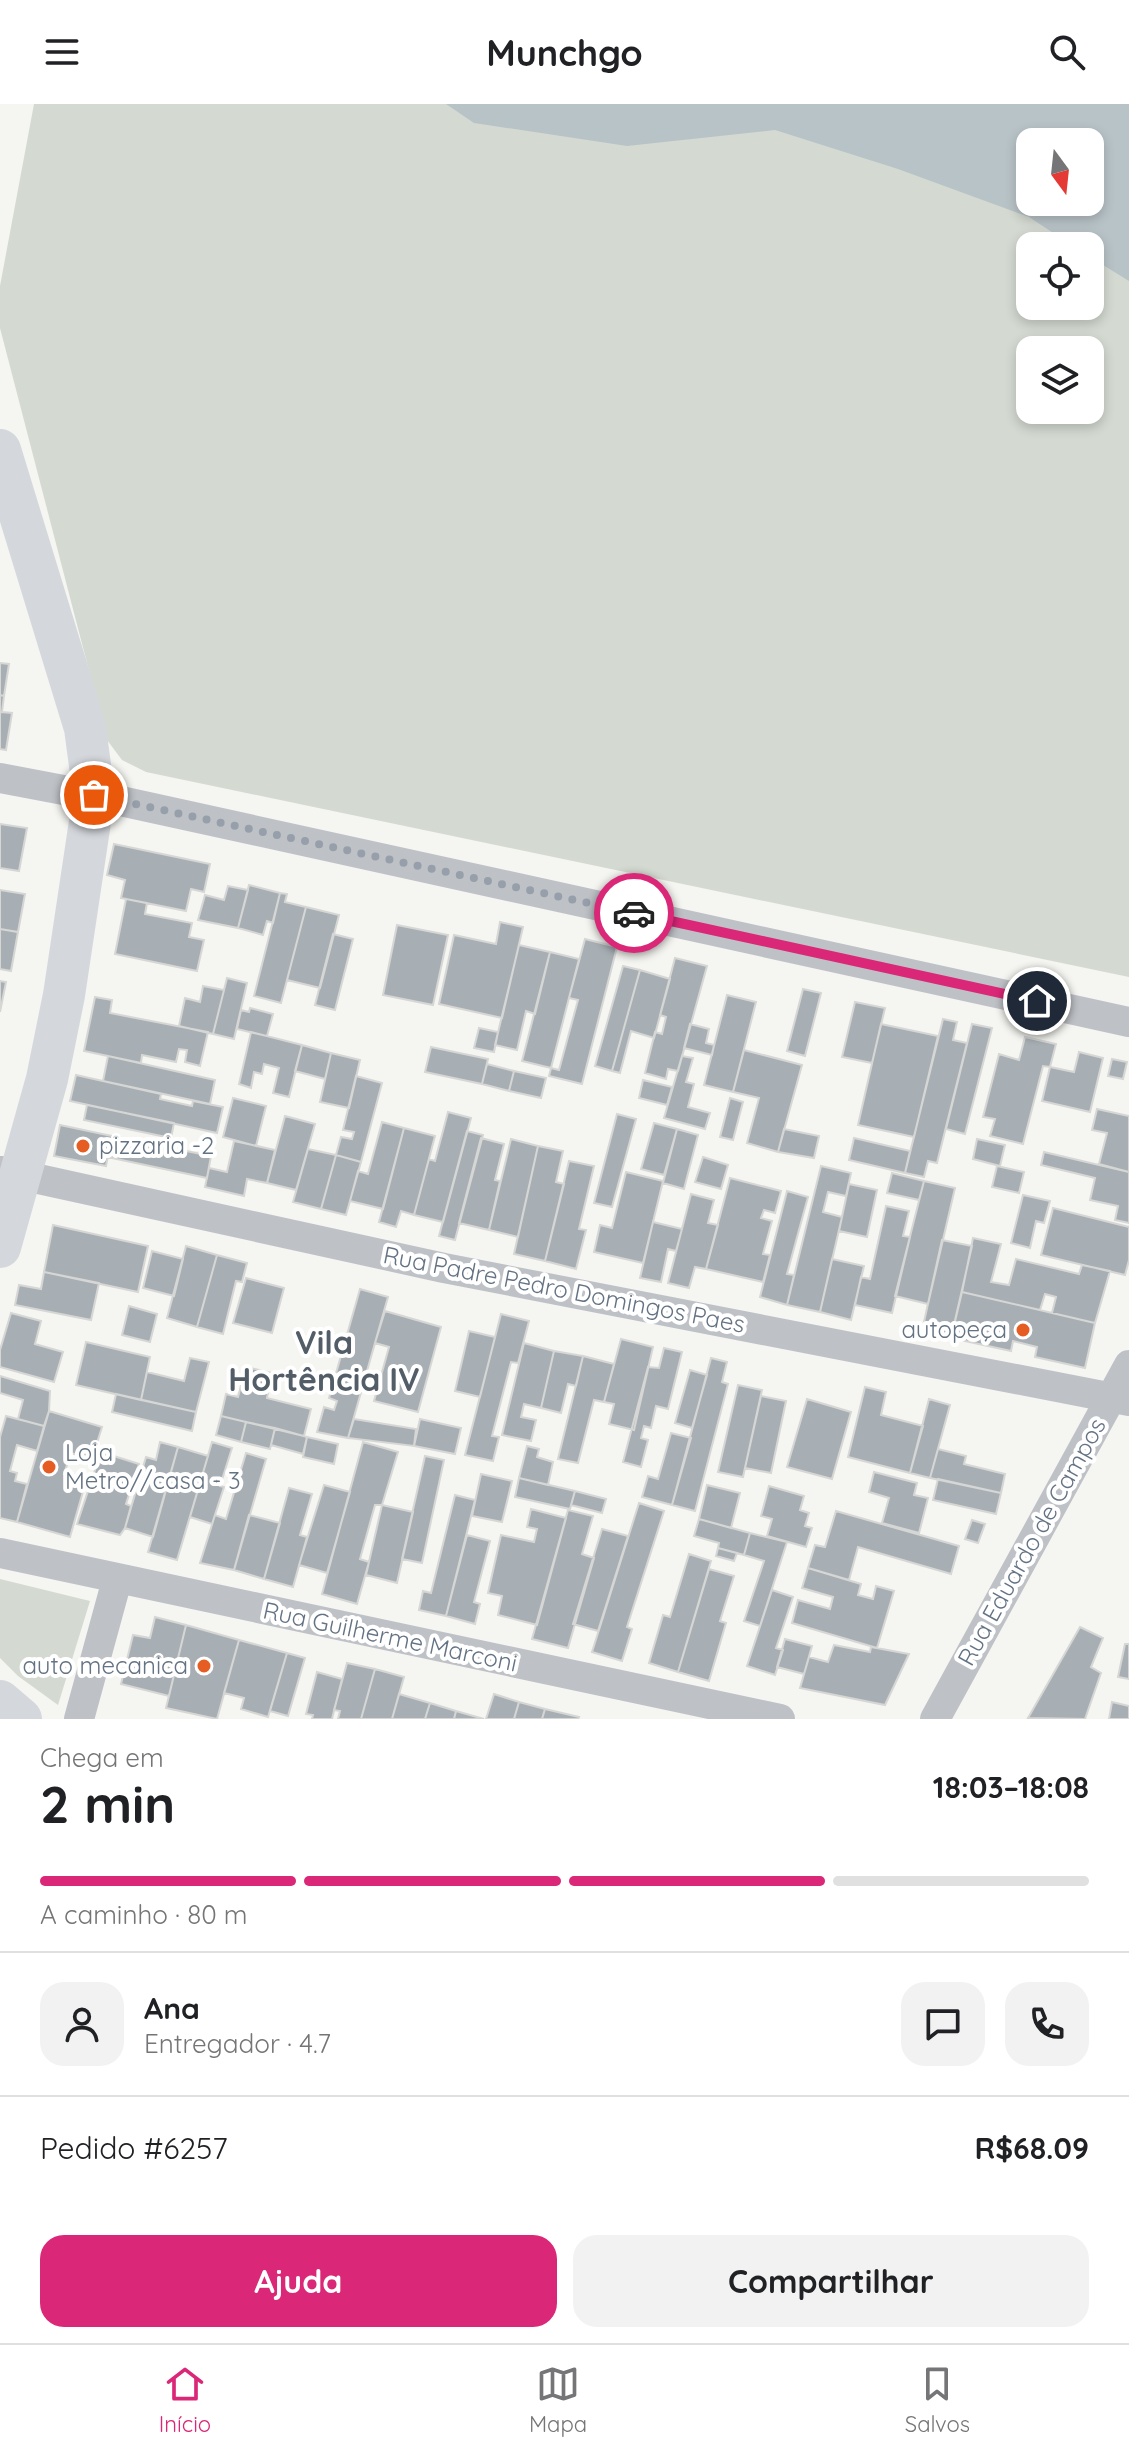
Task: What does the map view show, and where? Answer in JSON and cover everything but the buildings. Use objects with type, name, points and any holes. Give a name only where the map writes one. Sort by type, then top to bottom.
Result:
[{"type":"main road","points":[[0,450],[85,728],[94,795],[47,1079],[11,1173],[0,1247]]},
{"type":"main road","points":[[0,1701],[21,1719]]},
{"type":"street","points":[[0,778],[94,795],[1129,1022]]},
{"type":"street","name":"Rua Padre Pedro Domingos Paes","points":[[11,1173],[444,1268],[1120,1399]]},
{"type":"street","name":"Rua Eduardo de Campos","points":[[935,1719],[1120,1399],[1129,1365]]},
{"type":"street","name":"Rua Guilherme Marconi","points":[[0,1553],[780,1719]]},
{"type":"street","points":[[79,1719],[117,1580]]},
{"type":"shaded area","points":[[34,104],[1129,104],[1129,977],[146,772],[122,760],[107,740],[0,328],[0,286]]},
{"type":"shaded area","points":[[446,104],[1129,104],[1129,281],[1104,266],[1104,232],[1052,232],[1026,216],[1104,216],[1104,128],[1016,128],[1016,212],[898,169],[775,130],[627,146],[474,123]]},
{"type":"shaded area","points":[[0,1579],[90,1601],[58,1705],[18,1676],[0,1658]]},
{"type":"way so far","points":[[94,795],[634,913]]},
{"type":"place","name":"pizzaria -2","points":[[83,1146]]},
{"type":"place","name":"autopeça","points":[[1023,1330]]},
{"type":"place","name":"Loja Metro//casa - 3","points":[[49,1467]]},
{"type":"place","name":"auto mecanica","points":[[204,1666]]},
{"type":"district","name":"Vila Hortência IV","points":[[324,1362]]},
{"type":"route","points":[[634,913],[1037,1001]]}]
